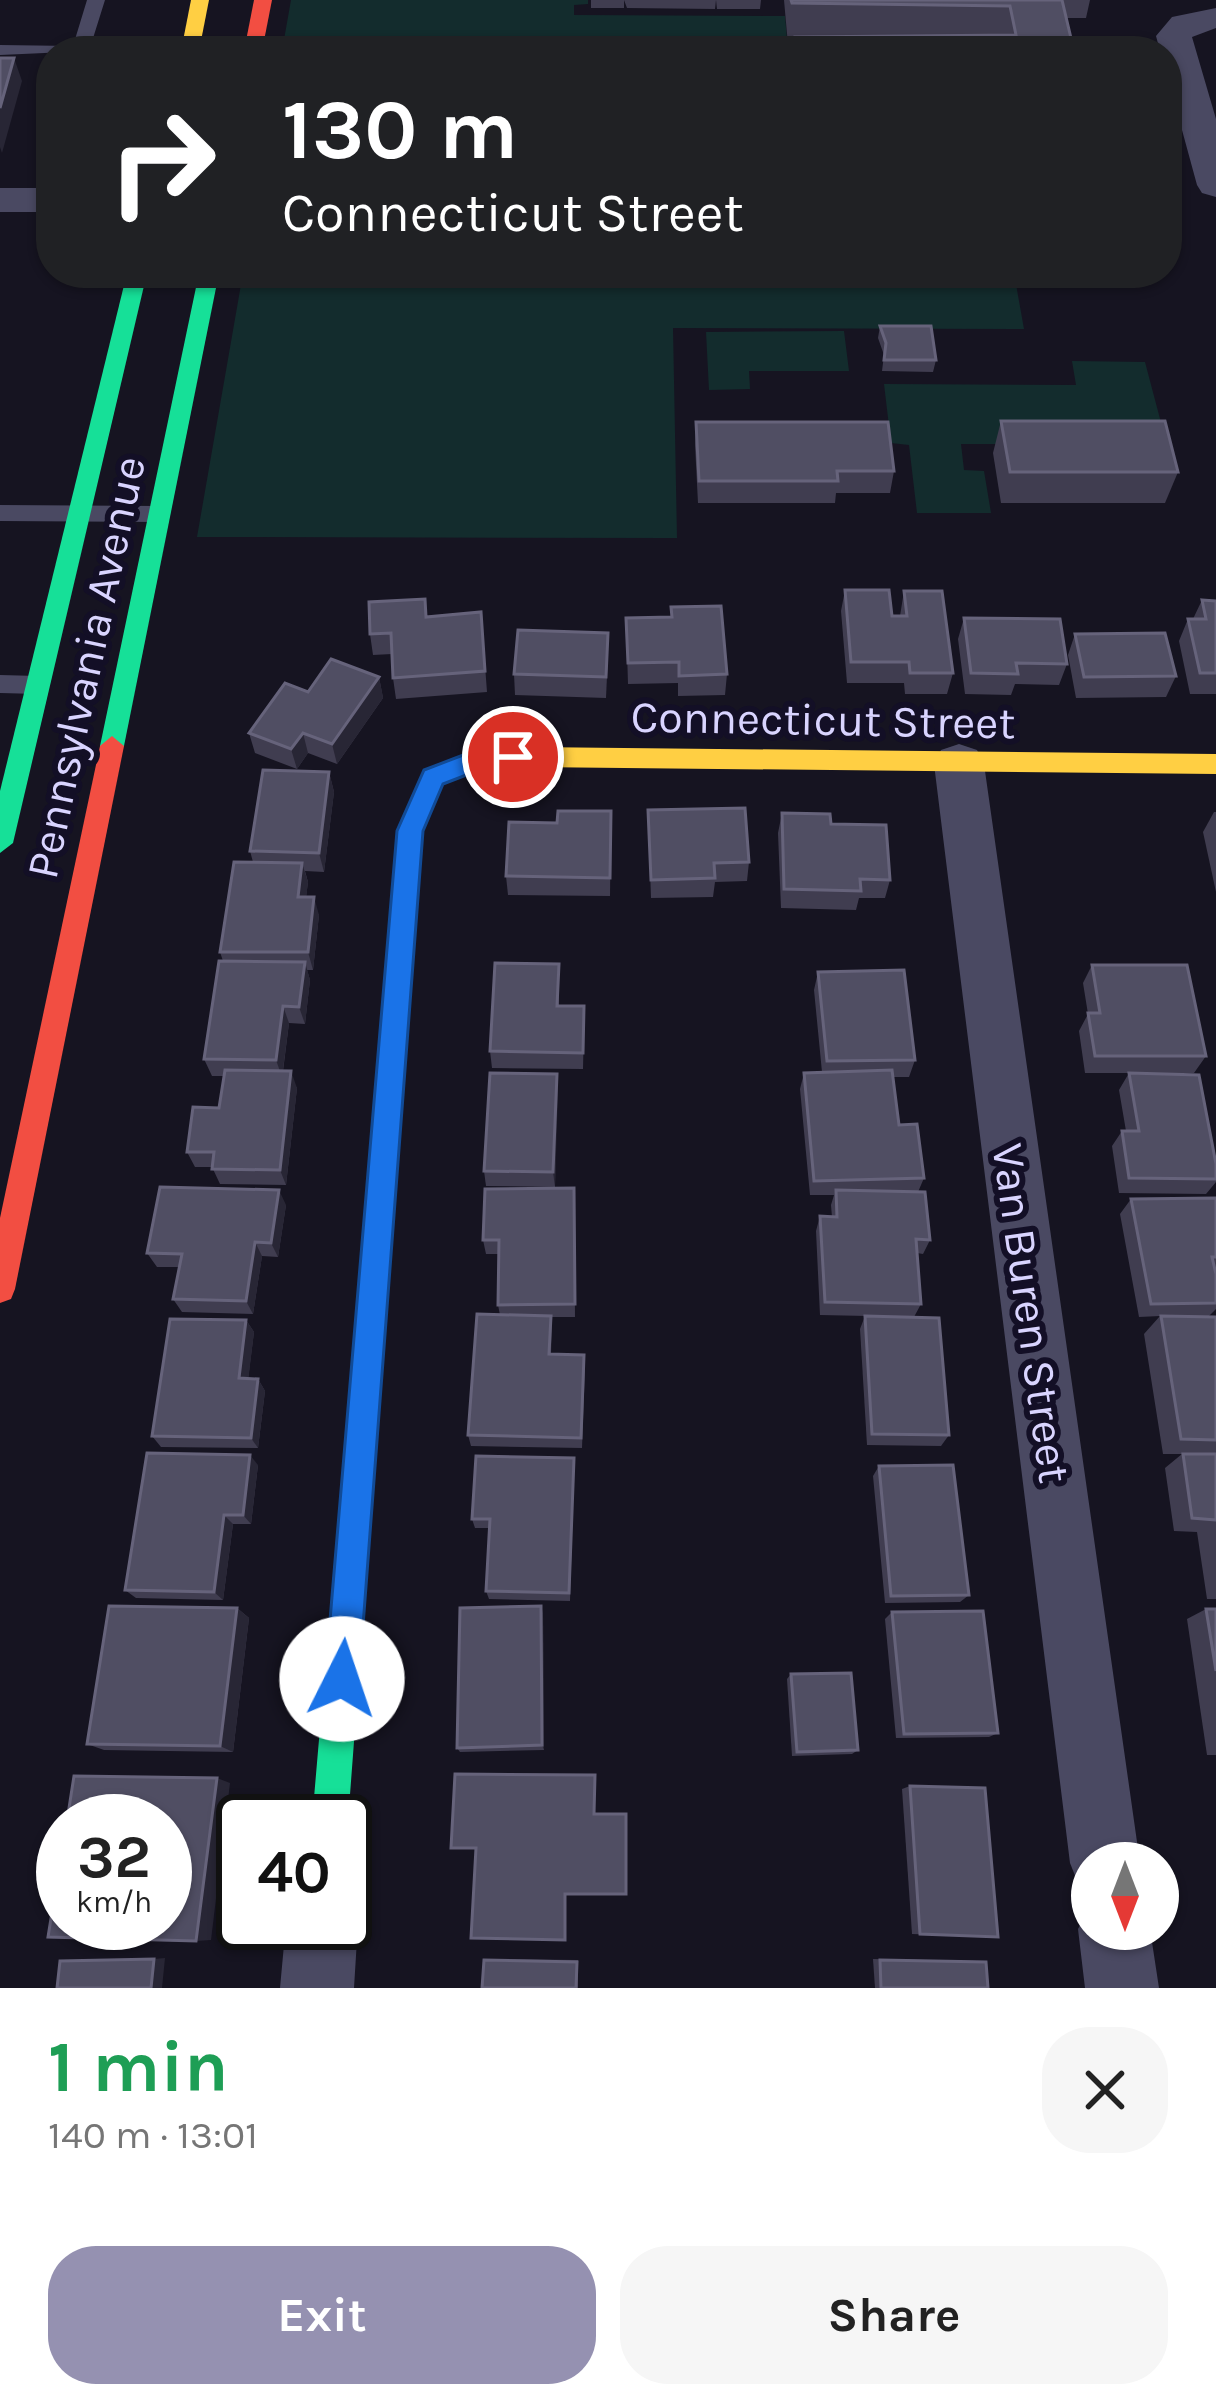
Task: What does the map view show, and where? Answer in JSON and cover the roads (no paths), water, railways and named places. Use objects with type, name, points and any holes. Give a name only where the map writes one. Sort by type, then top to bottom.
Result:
[{"type":"main road","points":[[193,36],[200,0]]},
{"type":"main road","points":[[257,36],[263,0]]},
{"type":"main road","name":"Pennsylvania Avenue","points":[[0,843],[133,288]]},
{"type":"main road","name":"Pennsylvania Avenue","points":[[0,1289],[206,288]]},
{"type":"main road","name":"Connecticut Street","points":[[332,1794],[410,831],[433,778],[471,762],[513,757],[1216,764]]},
{"type":"street","points":[[1174,36],[1184,24],[1216,18]]},
{"type":"street","points":[[1182,64],[1216,185]]},
{"type":"street","points":[[0,200],[36,200]]},
{"type":"street","name":"Van Buren Street","points":[[959,764],[1103,1842]]},
{"type":"street","points":[[317,1988],[320,1950]]},
{"type":"street","points":[[1117,1950],[1122,1988]]},
{"type":"lane","points":[[84,36],[96,0]]},
{"type":"lane","points":[[0,50],[36,50]]},
{"type":"lane","points":[[0,513],[159,514]]},
{"type":"lane","points":[[0,684],[38,685]]}]
